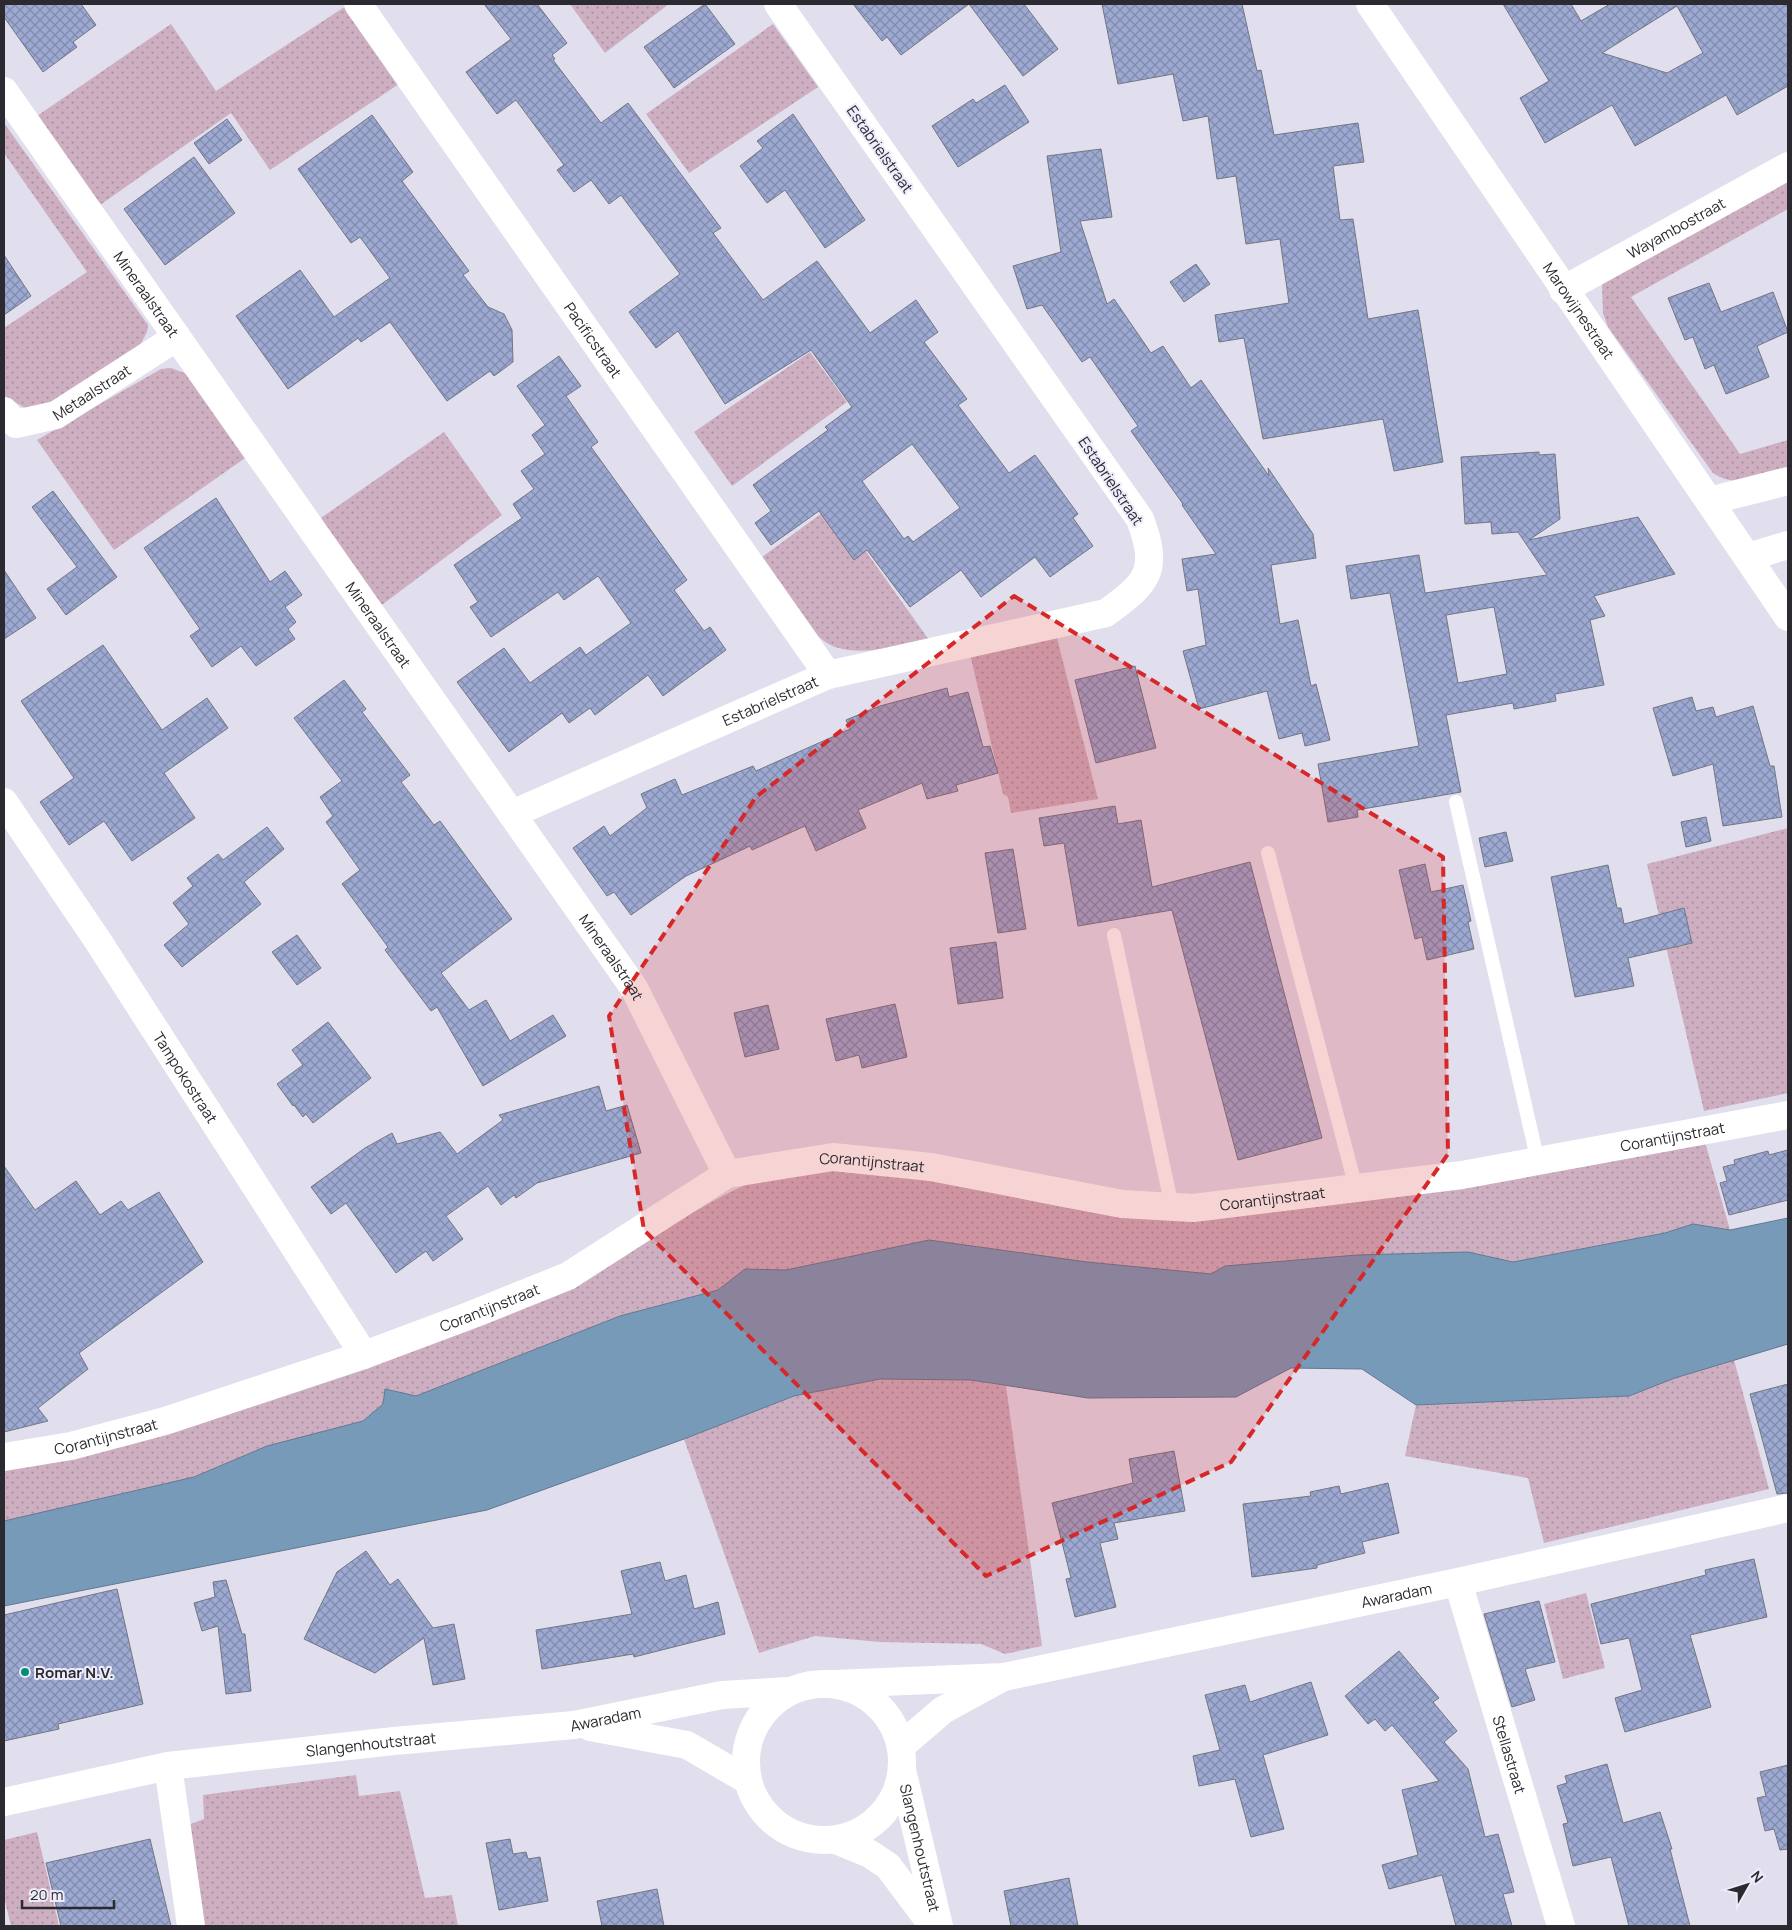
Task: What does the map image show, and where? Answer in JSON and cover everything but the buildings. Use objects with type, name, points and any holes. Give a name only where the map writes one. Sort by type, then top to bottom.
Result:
[{"type":"street","name":"Pacificstraat","points":[[358,4],[828,676]]},
{"type":"street","name":"Estabrielstraat","points":[[512,814],[828,676],[1106,613],[1129,596],[1147,576],[1150,547],[1140,519],[778,4]]},
{"type":"street","name":"Marowijnestraat","points":[[1370,4],[1563,290],[1788,617]]},
{"type":"street","name":"Mineraalstraat","points":[[4,91],[634,988],[727,1174]]},
{"type":"street","name":"Wayambostraat","points":[[1563,290],[1788,166]]},
{"type":"street","name":"Metaalstraat","points":[[4,411],[16,424],[56,415],[177,337]]},
{"type":"street","points":[[1709,501],[1788,481]]},
{"type":"street","points":[[1748,557],[1788,545]]},
{"type":"street","name":"Tampokostraat","points":[[4,802],[104,949],[364,1355]]},
{"type":"street","name":"Corantijnstraat","points":[[4,1458],[71,1446],[165,1422],[364,1355],[568,1276],[727,1174],[833,1157],[931,1168],[1122,1204],[1193,1208],[1462,1175],[1788,1115]]},
{"type":"street","name":"Awaradam","points":[[833,1684],[1004,1677],[1458,1582],[1788,1508]]},
{"type":"street","name":"Stellastraat","points":[[1458,1582],[1561,1926]]},
{"type":"street","name":"Awaradam","points":[[901,1758],[943,1710],[1004,1677]]},
{"type":"street","points":[[810,1684],[833,1684],[857,1691],[877,1704],[892,1724],[901,1758],[895,1795],[881,1817],[860,1832],[836,1840],[813,1840],[790,1833],[771,1820],[756,1802],[747,1780],[745,1754],[752,1728],[767,1707],[788,1692],[810,1684]]},
{"type":"street","name":"Awaradam","points":[[574,1725],[722,1695],[788,1692]]},
{"type":"street","name":"Awaradam","points":[[574,1725],[687,1745],[747,1780]]},
{"type":"street","name":"Slangenhoutstraat","points":[[4,1802],[168,1766],[394,1741],[574,1725]]},
{"type":"street","name":"Slangenhoutstraat","points":[[901,1758],[939,1926]]},
{"type":"street","points":[[168,1766],[191,1926]]},
{"type":"street","name":"Slangenhoutstraat","points":[[836,1840],[870,1854],[888,1866],[933,1926]]},
{"type":"lane","points":[[1456,802],[1538,1162]]},
{"type":"lane","points":[[1268,853],[1356,1188]]},
{"type":"lane","points":[[1114,935],[1172,1207]]},
{"type":"highlighted area","points":[[1014,596],[1443,857],[1448,1154],[1231,1462],[986,1576],[644,1230],[609,1016],[756,797]]},
{"type":"shaded area","points":[[349,4],[402,82],[270,170],[231,113],[100,205],[37,116],[171,24],[216,91]]},
{"type":"shaded area","points":[[570,4],[669,4],[605,53]]},
{"type":"shaded area","points":[[773,24],[818,87],[689,173],[646,114]]},
{"type":"shaded area","points":[[4,123],[148,325],[147,332],[140,345],[41,409],[27,409],[4,396],[4,328],[87,272],[4,153]]},
{"type":"shaded area","points":[[1788,180],[1788,209],[1631,297],[1740,454],[1788,440],[1788,472],[1759,479],[1731,480],[1713,473],[1608,327],[1603,313],[1602,284]]},
{"type":"shaded area","points":[[810,352],[847,402],[732,486],[694,432]]},
{"type":"shaded area","points":[[171,368],[187,374],[248,456],[114,550],[37,440],[161,369]]},
{"type":"shaded area","points":[[444,432],[502,515],[379,607],[318,520]]},
{"type":"shaded area","points":[[833,505],[929,640],[887,648],[857,651],[830,645],[819,637],[762,557]]},
{"type":"shaded area","points":[[1057,638],[1098,799],[1011,813],[1008,797],[1003,794],[970,654]]},
{"type":"shaded area","points":[[1788,828],[1788,1093],[1704,1111],[1647,864]]},
{"type":"shaded area","points":[[1705,1142],[1730,1230],[1693,1224],[1665,1233],[1513,1262],[1468,1252],[1225,1266],[1211,1274],[1087,1262],[929,1240],[786,1270],[745,1269],[718,1290],[620,1316],[416,1396],[385,1389],[383,1404],[363,1421],[267,1446],[194,1477],[4,1521],[4,1467],[80,1455],[671,1224],[732,1191],[770,1177],[824,1171],[877,1173],[930,1180],[1089,1212],[1142,1218],[1196,1218]]},
{"type":"shaded area","points":[[1734,1360],[1769,1489],[1544,1543],[1528,1478],[1405,1456],[1416,1405],[1629,1396],[1675,1378]]},
{"type":"shaded area","points":[[881,1379],[971,1380],[1006,1386],[1042,1646],[1005,1654],[981,1644],[880,1642],[815,1636],[759,1653],[684,1439],[794,1396]]},
{"type":"shaded area","points":[[1586,1593],[1605,1668],[1563,1679],[1544,1604]]},
{"type":"shaded area","points":[[356,1775],[359,1796],[400,1791],[425,1898],[452,1895],[458,1926],[204,1926],[188,1825],[204,1819],[203,1795]]},
{"type":"shaded area","points":[[37,1832],[59,1926],[11,1926],[4,1897],[4,1840]]},
{"type":"water","points":[[1788,1218],[1788,1344],[1675,1378],[1629,1396],[1416,1405],[1362,1369],[1291,1368],[1236,1397],[1088,1398],[971,1380],[880,1379],[794,1396],[684,1439],[487,1510],[4,1606],[4,1521],[194,1477],[267,1446],[363,1421],[383,1404],[385,1389],[416,1396],[620,1316],[718,1290],[745,1269],[786,1270],[929,1240],[1087,1262],[1211,1274],[1225,1266],[1357,1255],[1468,1252],[1513,1262],[1665,1233],[1693,1224],[1730,1230]]},
{"type":"place","name":"Romar N.V.","points":[[25,1672]]}]
